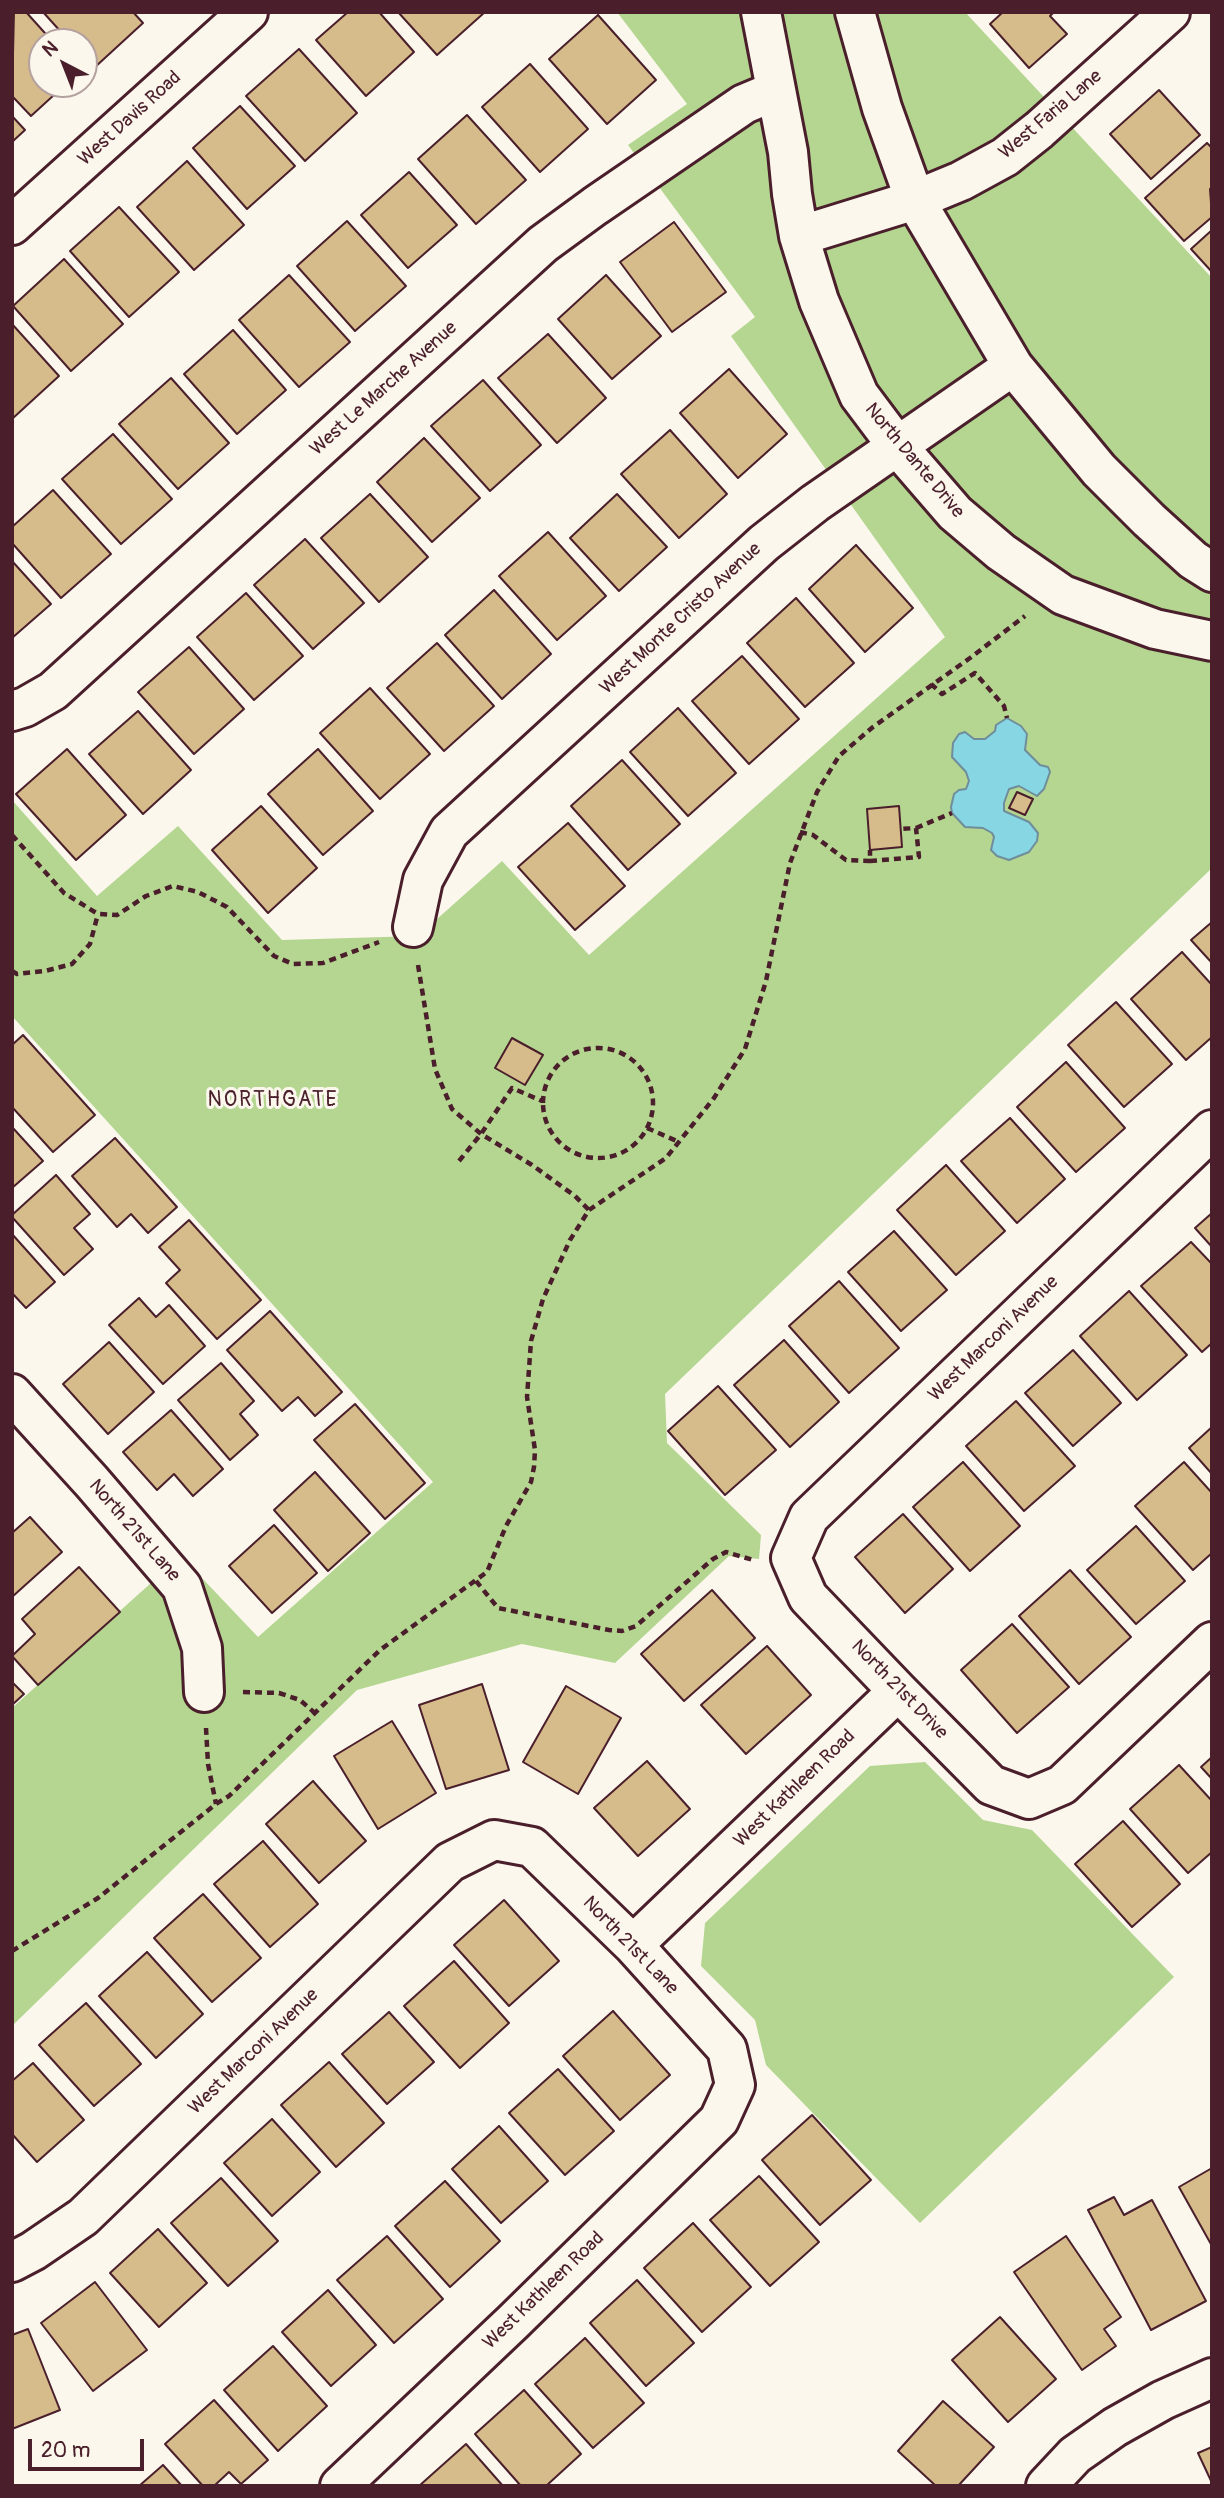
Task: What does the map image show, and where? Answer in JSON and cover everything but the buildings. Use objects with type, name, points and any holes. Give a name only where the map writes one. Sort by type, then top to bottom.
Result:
[{"type":"street","name":"West Davis Road","points":[[12,225],[248,12]]},
{"type":"street","name":"North Dante Drive","points":[[761,12],[788,152],[799,236],[819,300],[859,395],[898,447],[955,513],[1001,552],[1063,595],[1154,629],[1212,641]]},
{"type":"street","points":[[855,12],[882,108],[915,200],[1013,366],[1099,470],[1193,560],[1212,572]]},
{"type":"street","name":"West Faria Lane","points":[[799,236],[915,200],[961,181],[1005,157],[1039,130],[1170,12]]},
{"type":"street","name":"West Le Marche Avenue","points":[[12,711],[25,707],[53,691],[544,244],[744,104],[775,91]]},
{"type":"street","name":"West Monte Cristo Avenue","points":[[413,927],[423,880],[449,832],[764,543],[825,496],[1013,366]]},
{"type":"street","name":"West Marconi Avenue","points":[[791,1558],[809,1517],[1212,1130]]},
{"type":"street","name":"North 21st Lane","points":[[12,1395],[92,1482],[182,1587],[202,1647],[204,1692]]},
{"type":"street","name":"North 21st Drive","points":[[791,1558],[808,1597],[898,1691],[992,1785],[1029,1799],[1062,1785],[1212,1642]]},
{"type":"street","name":"West Kathleen Road","points":[[633,1945],[898,1691]]},
{"type":"street","name":"West Marconi Avenue","points":[[12,2262],[83,2217],[450,1862],[494,1840]]},
{"type":"street","name":"North 21st Lane","points":[[494,1840],[532,1847],[633,1945],[727,2049],[735,2085]]},
{"type":"street","name":"West Kathleen Road","points":[[340,2486],[513,2322],[719,2120],[735,2085]]},
{"type":"street","points":[[1046,2486],[1075,2455],[1115,2427],[1163,2400],[1212,2378]]},
{"type":"path","points":[[12,1951],[98,1899],[229,1796],[380,1650],[487,1572],[506,1526],[531,1482],[535,1450],[527,1397],[531,1341],[543,1299],[570,1240],[589,1210],[666,1158],[714,1098],[745,1049],[766,982],[790,863],[817,792],[839,756],[873,727],[970,658],[1017,620],[1063,595]]},
{"type":"path","points":[[931,684],[942,694],[975,673],[1004,706],[1007,718]]},
{"type":"path","points":[[901,829],[916,828],[952,813]]},
{"type":"path","points":[[800,832],[813,835],[846,860],[870,862],[919,857],[916,828]]},
{"type":"path","points":[[12,835],[64,893],[98,914],[117,915],[146,896],[173,886],[198,892],[227,907],[274,956],[293,964],[323,963],[413,927],[429,1042],[435,1069],[452,1109],[481,1134],[533,1164],[589,1210]]},
{"type":"path","points":[[870,850],[870,862]]},
{"type":"path","points":[[12,971],[17,974],[45,971],[72,964],[90,944],[98,914]]},
{"type":"path","points":[[589,1048],[615,1050],[638,1065],[646,1077],[651,1090],[653,1112],[647,1128],[639,1140],[621,1153],[601,1158],[580,1156],[564,1148],[547,1127],[542,1101],[550,1074],[566,1057],[589,1048]]},
{"type":"path","points":[[459,1161],[481,1134],[512,1087],[542,1101]]},
{"type":"path","points":[[647,1128],[679,1142]]},
{"type":"path","points":[[476,1581],[498,1608],[622,1631],[636,1626],[713,1559],[726,1552],[765,1564],[791,1558]]},
{"type":"path","points":[[216,1804],[208,1764],[204,1692],[279,1693],[300,1700],[316,1714]]},
{"type":"green space","points":[[617,12],[965,12],[1212,278],[1212,868],[665,1394],[667,1443],[761,1535],[759,1559],[729,1556],[615,1663],[522,1644],[357,1690],[12,2026],[12,1708],[181,1556],[258,1637],[433,1482],[12,1016],[12,800],[97,896],[178,826],[282,940],[418,936],[502,861],[589,955],[945,637],[731,336],[755,317],[628,145],[687,104]]},
{"type":"green space","points":[[925,1762],[983,1820],[1032,1830],[1174,1977],[920,2223],[766,2065],[755,2020],[701,1966],[705,1923],[870,1766]]},
{"type":"water","points":[[1007,718],[1021,726],[1027,734],[1025,750],[1040,765],[1048,767],[1050,772],[1044,789],[1037,796],[1019,786],[1009,789],[1004,811],[1029,822],[1038,833],[1037,841],[1029,852],[1009,860],[997,856],[991,850],[994,837],[992,833],[983,828],[965,827],[952,813],[951,807],[954,794],[966,789],[969,781],[966,772],[952,757],[953,743],[959,734],[965,732],[974,739],[985,739],[995,731],[996,725]]},
{"type":"district","name":"NORTHGATE","points":[[273,1101]]}]
